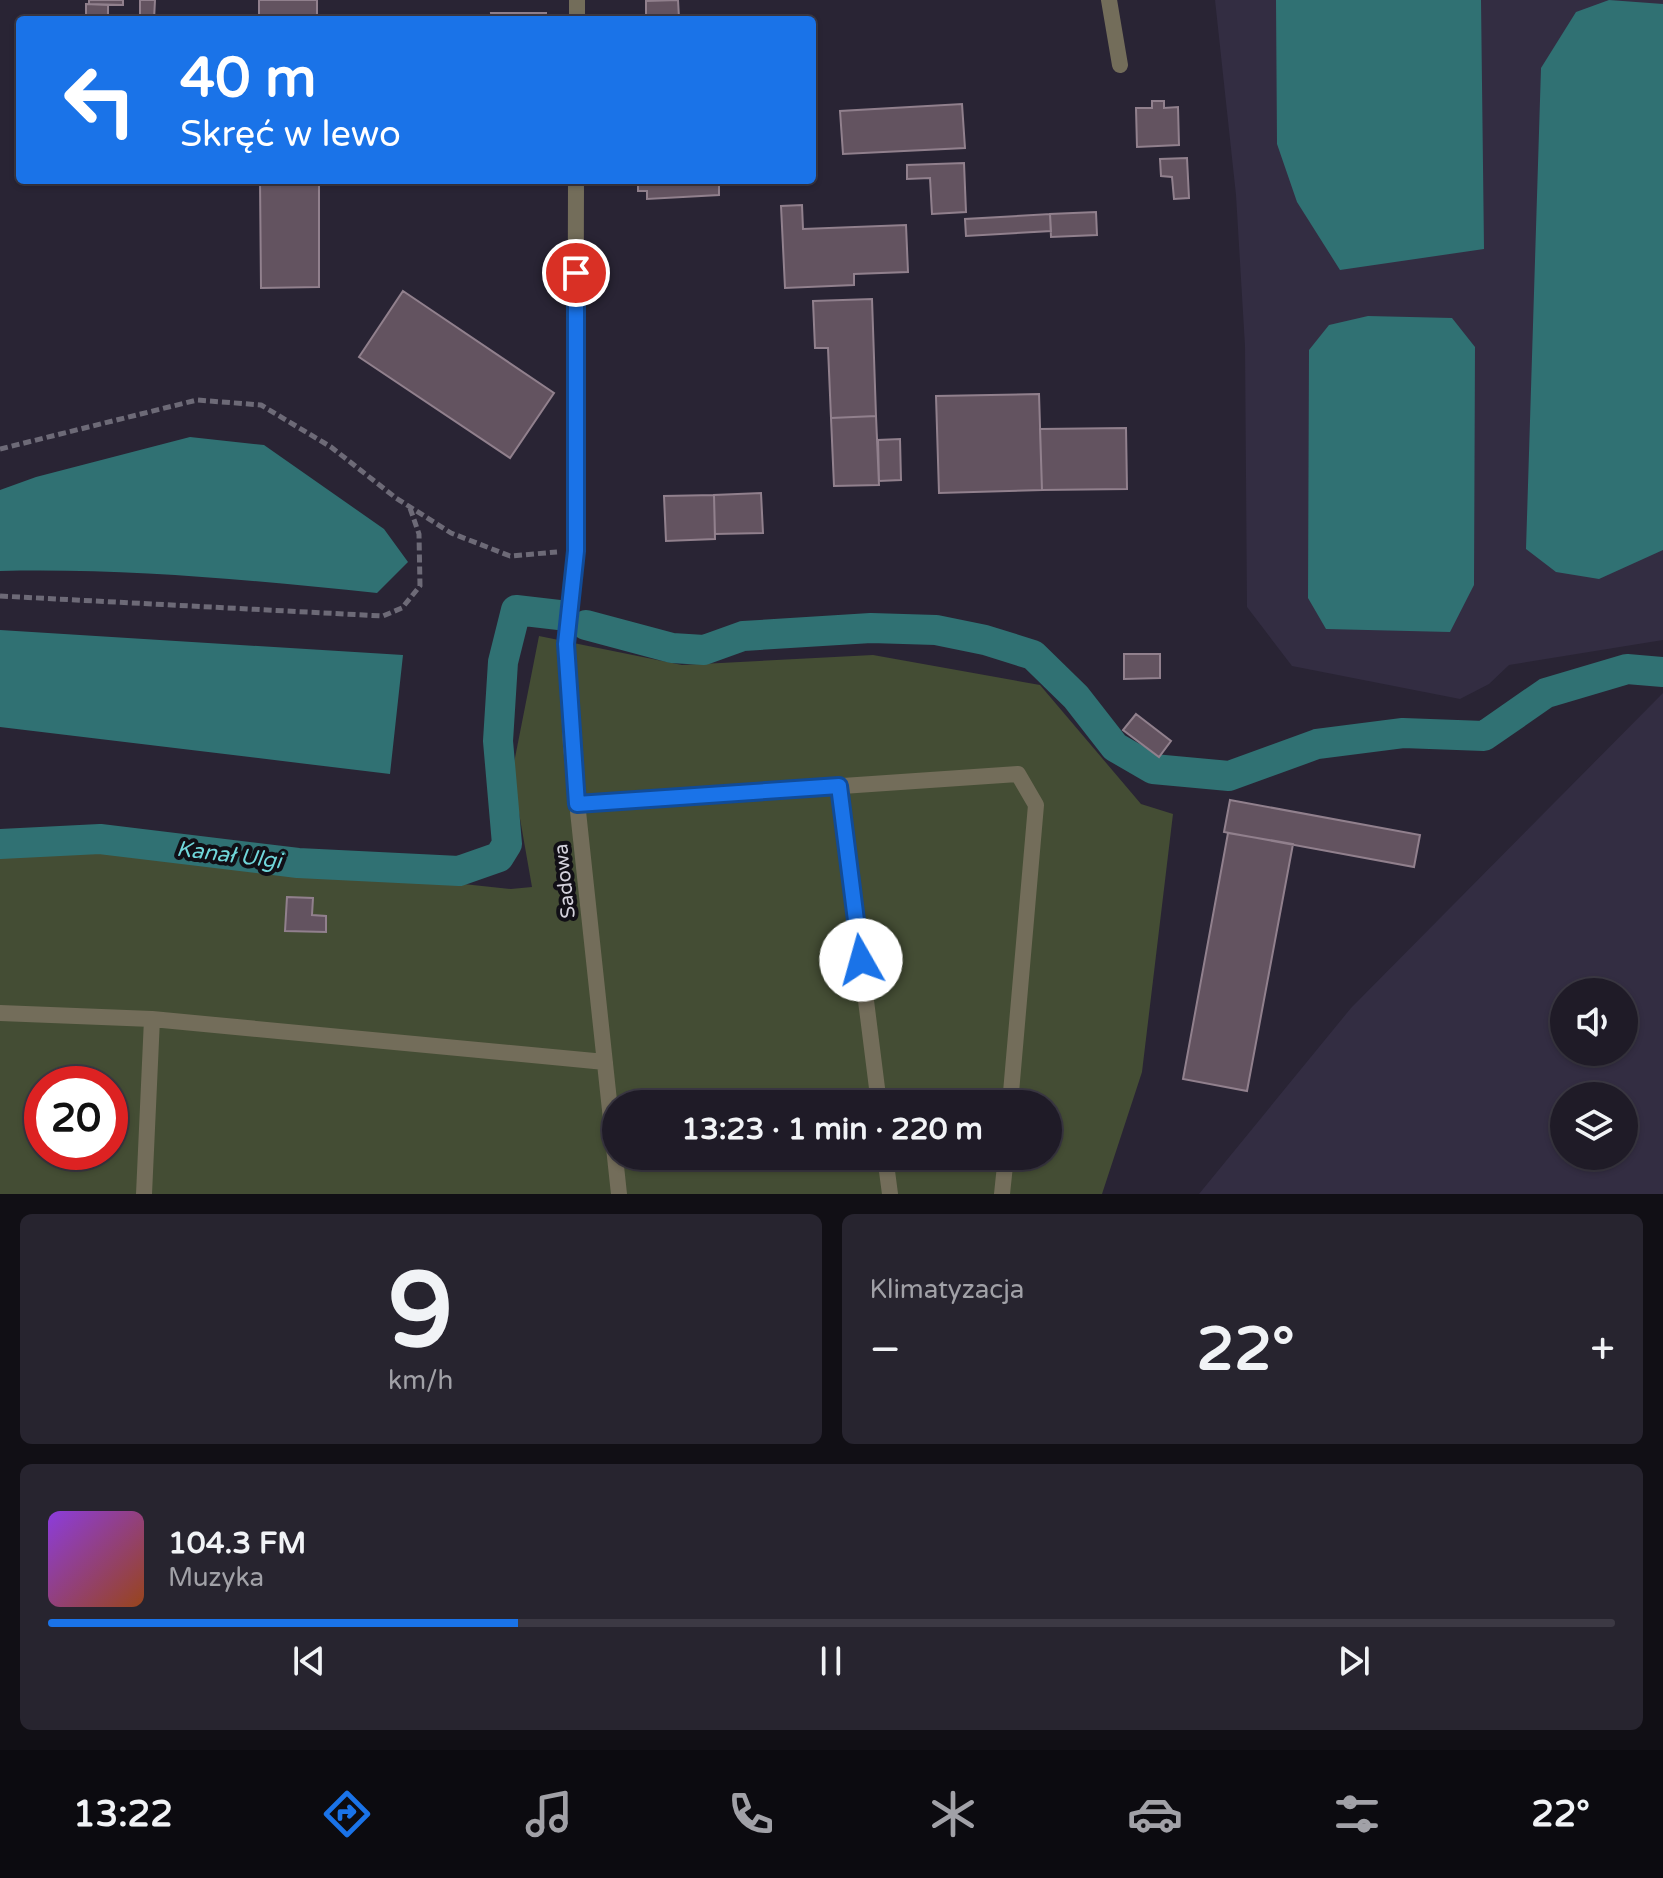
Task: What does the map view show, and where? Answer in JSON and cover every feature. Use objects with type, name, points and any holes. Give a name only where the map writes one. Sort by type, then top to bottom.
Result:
[{"type":"street","points":[[1109,0],[1120,65]]},
{"type":"street","name":"Sadowa","points":[[576,184],[576,551],[566,644],[577,804],[619,1194]]},
{"type":"street","points":[[577,804],[1018,774],[1036,805],[1011,1090]]},
{"type":"street","points":[[839,786],[877,1090]]},
{"type":"street","points":[[0,1013],[152,1019],[605,1062]]},
{"type":"street","points":[[144,1194],[152,1019]]},
{"type":"street","points":[[887,1170],[890,1194]]},
{"type":"street","points":[[1002,1194],[1005,1170]]},
{"type":"path","points":[[0,449],[197,400],[261,405],[331,447],[410,507],[451,533],[510,556],[576,551]]},
{"type":"path","points":[[0,596],[383,616],[402,608],[420,586],[419,534],[410,507]]},
{"type":"shaded area","points":[[1215,0],[1663,0],[1663,640],[1509,665],[1489,684],[1460,699],[1292,666],[1247,607],[1245,346],[1236,195]]},
{"type":"shaded area","points":[[1276,0],[1481,0],[1484,249],[1340,270],[1297,202],[1277,144]]},
{"type":"shaded area","points":[[1609,0],[1663,4],[1663,550],[1599,579],[1556,572],[1526,549],[1541,68],[1576,12]]},
{"type":"shaded area","points":[[1368,316],[1452,318],[1475,347],[1474,585],[1450,632],[1326,629],[1308,598],[1309,350],[1329,325]]},
{"type":"shaded area","points":[[190,437],[264,445],[384,529],[408,562],[377,593],[142,573],[0,571],[0,490],[36,477]]},
{"type":"shaded area","points":[[0,630],[403,655],[390,774],[0,727]]},
{"type":"shaded area","points":[[539,636],[682,665],[873,655],[1040,685],[1141,804],[1173,814],[1142,1072],[1102,1194],[0,1194],[0,849],[101,845],[511,889],[532,887],[512,773]]},
{"type":"shaded area","points":[[1663,693],[1663,1194],[1199,1194],[1351,1008]]},
{"type":"building","points":[[89,0],[123,0],[123,5],[89,4]]},
{"type":"building","points":[[140,0],[155,0],[154,16],[140,16]]},
{"type":"building","points":[[259,0],[317,0],[317,16],[259,16]]},
{"type":"building","points":[[678,0],[679,16],[646,16],[646,1]]},
{"type":"building","points":[[86,4],[108,5],[108,16],[86,16]]},
{"type":"building","points":[[491,13],[546,13],[546,16],[491,16]]},
{"type":"building","points":[[1152,101],[1164,101],[1164,108],[1178,107],[1179,145],[1137,147],[1136,108],[1152,108]]},
{"type":"building","points":[[962,104],[965,148],[843,154],[840,111]]},
{"type":"building","points":[[1187,158],[1189,198],[1174,199],[1172,177],[1161,176],[1160,159]]},
{"type":"building","points":[[964,163],[966,212],[932,214],[930,178],[907,179],[907,165]]},
{"type":"building","points":[[260,184],[319,184],[319,287],[261,288]]},
{"type":"building","points":[[638,184],[719,184],[719,195],[647,199],[647,191],[638,191]]},
{"type":"building","points":[[802,205],[803,229],[906,225],[908,272],[854,274],[854,285],[785,288],[781,206]]},
{"type":"building","points":[[1096,212],[1097,235],[1051,237],[1050,214]]},
{"type":"building","points":[[1050,214],[1051,231],[966,236],[965,219]]},
{"type":"building","points":[[403,291],[554,393],[510,458],[359,357]]},
{"type":"building","points":[[872,299],[876,416],[831,418],[828,348],[815,348],[813,301]]},
{"type":"building","points":[[1039,394],[1042,490],[939,493],[936,396]]},
{"type":"building","points":[[876,416],[879,485],[834,486],[831,418]]},
{"type":"building","points":[[1126,428],[1127,489],[1042,490],[1040,429]]},
{"type":"building","points":[[900,439],[901,480],[879,481],[878,440]]},
{"type":"building","points":[[761,493],[763,533],[715,534],[714,495]]},
{"type":"building","points":[[714,495],[715,539],[666,541],[664,496]]},
{"type":"building","points":[[1124,654],[1160,654],[1160,678],[1124,679]]},
{"type":"building","points":[[1136,714],[1171,741],[1159,757],[1123,730]]},
{"type":"building","points":[[1230,800],[1420,835],[1414,867],[1224,832]]},
{"type":"building","points":[[1228,833],[1293,844],[1247,1091],[1183,1079]]},
{"type":"building","points":[[287,897],[313,898],[312,915],[326,916],[326,932],[285,931]]},
{"type":"waterway","name":"Kanał Ulgi","points":[[0,844],[100,839],[298,863],[459,871],[499,857],[507,844],[498,741],[503,662],[516,610],[559,615]]},
{"type":"waterway","points":[[586,625],[672,648],[704,650],[743,636],[871,628],[936,630],[985,640],[1033,655],[1076,697],[1115,747],[1153,769],[1229,776],[1317,744],[1403,733],[1484,736],[1546,693],[1627,669],[1663,672]]},
{"type":"route","points":[[576,273],[576,551],[566,644],[577,804],[839,786],[861,960]]}]
